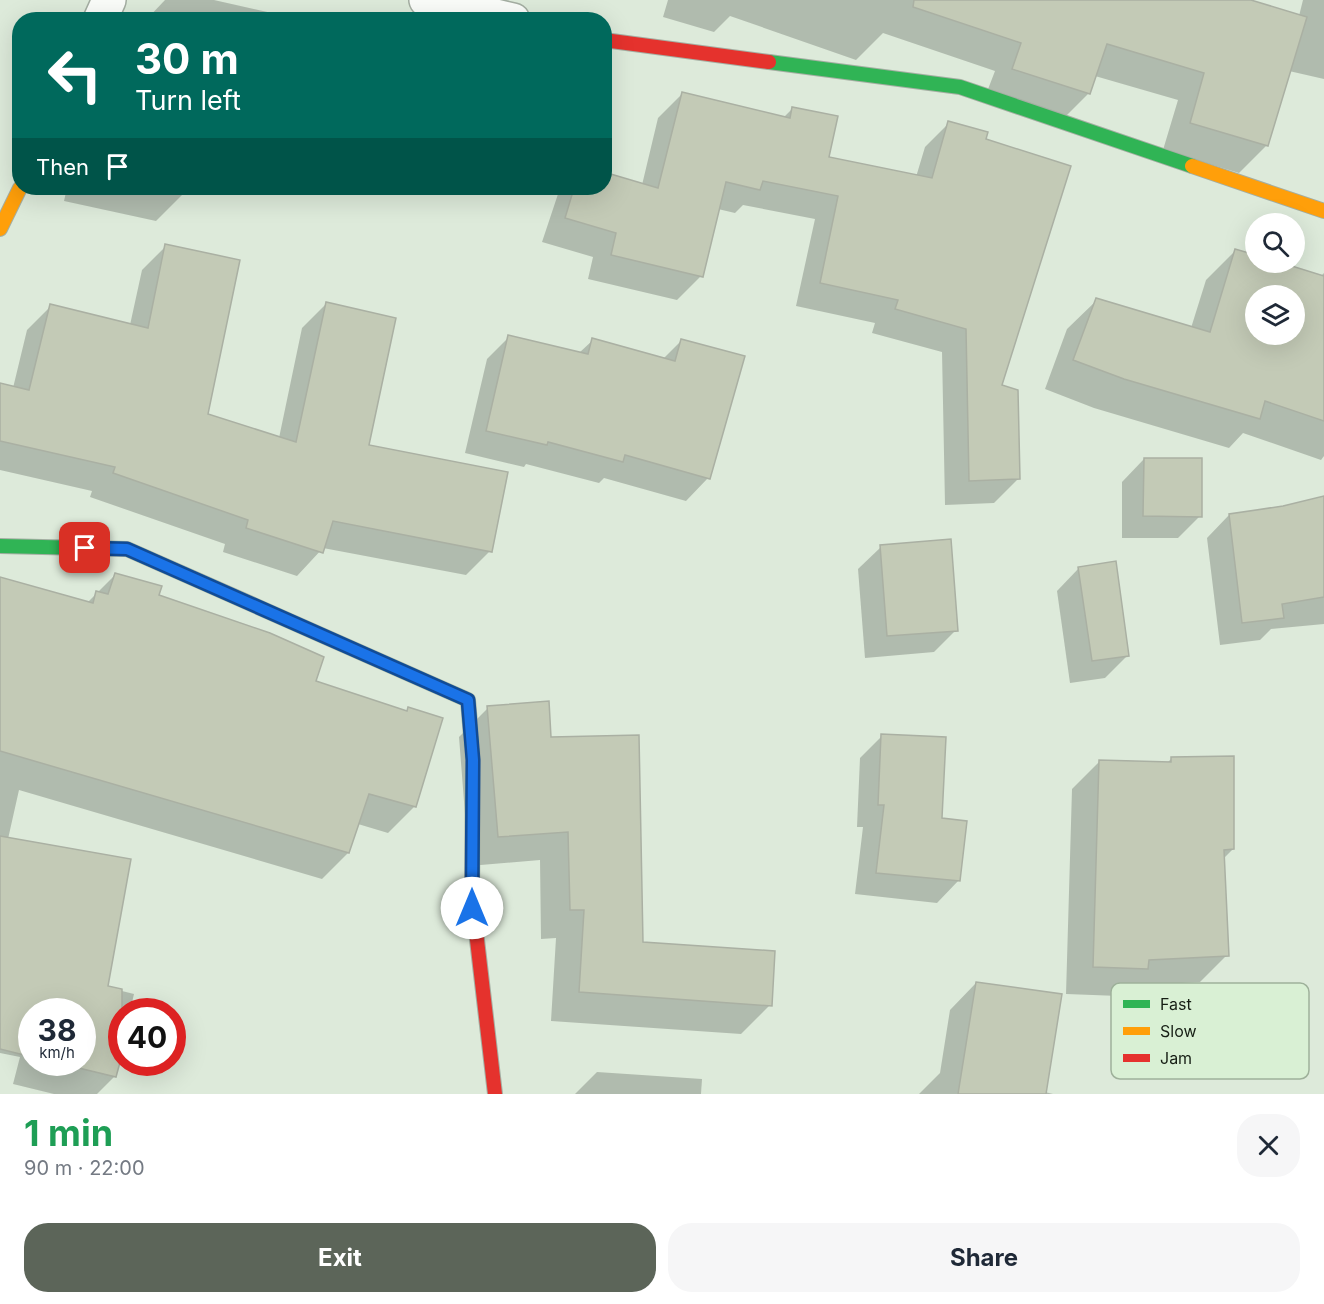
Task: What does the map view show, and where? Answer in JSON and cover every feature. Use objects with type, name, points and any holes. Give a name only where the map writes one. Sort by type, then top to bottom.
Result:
[{"type":"street","points":[[426,0],[478,12]]},
{"type":"street","points":[[612,41],[960,87],[1324,211]]},
{"type":"street","points":[[0,229],[17,195]]},
{"type":"street","points":[[0,546],[127,549],[468,700],[473,760],[472,908],[495,1094]]},
{"type":"building","points":[[914,0],[1251,0],[1307,17],[1268,146],[1190,123],[1204,73],[1107,44],[1090,94],[1012,69],[1021,43],[913,7]]},
{"type":"building","points":[[682,92],[790,118],[792,107],[838,116],[829,157],[932,178],[948,121],[988,132],[986,139],[1071,166],[1002,385],[1018,390],[1020,479],[969,481],[966,329],[895,309],[898,300],[820,283],[838,196],[763,181],[760,190],[726,182],[703,277],[611,255],[616,233],[565,218],[572,195],[612,195],[612,174],[658,188]]},
{"type":"building","points":[[165,244],[240,260],[208,414],[296,442],[326,302],[396,318],[369,445],[508,472],[492,552],[333,521],[323,553],[246,528],[248,520],[113,473],[115,467],[0,441],[0,383],[29,390],[50,304],[148,328]]},
{"type":"building","points":[[1235,249],[1245,252],[1245,273],[1305,273],[1305,270],[1324,276],[1324,421],[1265,401],[1260,419],[1124,379],[1073,360],[1096,298],[1210,332]]},
{"type":"building","points":[[508,335],[588,354],[592,338],[675,361],[681,339],[745,356],[710,479],[625,455],[623,462],[548,442],[547,445],[486,431]]},
{"type":"building","points":[[1144,458],[1202,458],[1202,517],[1143,516]]},
{"type":"building","points":[[1324,496],[1324,597],[1282,604],[1284,618],[1242,623],[1229,514],[1283,506]]},
{"type":"building","points":[[951,539],[958,631],[887,636],[880,545]]},
{"type":"building","points":[[1116,561],[1129,656],[1092,661],[1078,567]]},
{"type":"building","points":[[115,573],[162,586],[159,595],[270,633],[324,657],[316,681],[407,711],[408,707],[443,718],[416,807],[369,794],[349,853],[0,751],[0,577],[93,603],[96,591],[108,594]]},
{"type":"building","points":[[549,701],[551,737],[639,735],[643,942],[775,951],[772,1006],[579,992],[584,910],[570,910],[568,832],[498,837],[487,706]]},
{"type":"building","points":[[881,734],[946,737],[942,818],[967,821],[960,881],[876,873],[884,805],[878,805]]},
{"type":"building","points":[[1234,756],[1234,849],[1224,850],[1229,956],[1149,960],[1148,969],[1093,967],[1099,760],[1171,762],[1171,757]]},
{"type":"building","points":[[0,836],[131,859],[108,986],[122,989],[122,998],[108,998],[108,1075],[96,1072],[96,998],[18,998],[18,1054],[0,1049]]},
{"type":"building","points":[[976,982],[1062,994],[1046,1094],[958,1094]]},
{"type":"traffic: fast","points":[[769,62],[960,87],[1192,166]]},
{"type":"traffic: fast","points":[[0,546],[127,549],[468,700],[473,760],[472,897]]},
{"type":"traffic: slow","points":[[1192,166],[1324,211]]},
{"type":"traffic: slow","points":[[0,229],[17,195]]},
{"type":"traffic: jam","points":[[612,41],[769,62]]},
{"type":"traffic: jam","points":[[472,897],[495,1094]]},
{"type":"route","points":[[85,548],[127,549],[432,682],[468,700],[473,760],[472,908]]}]
